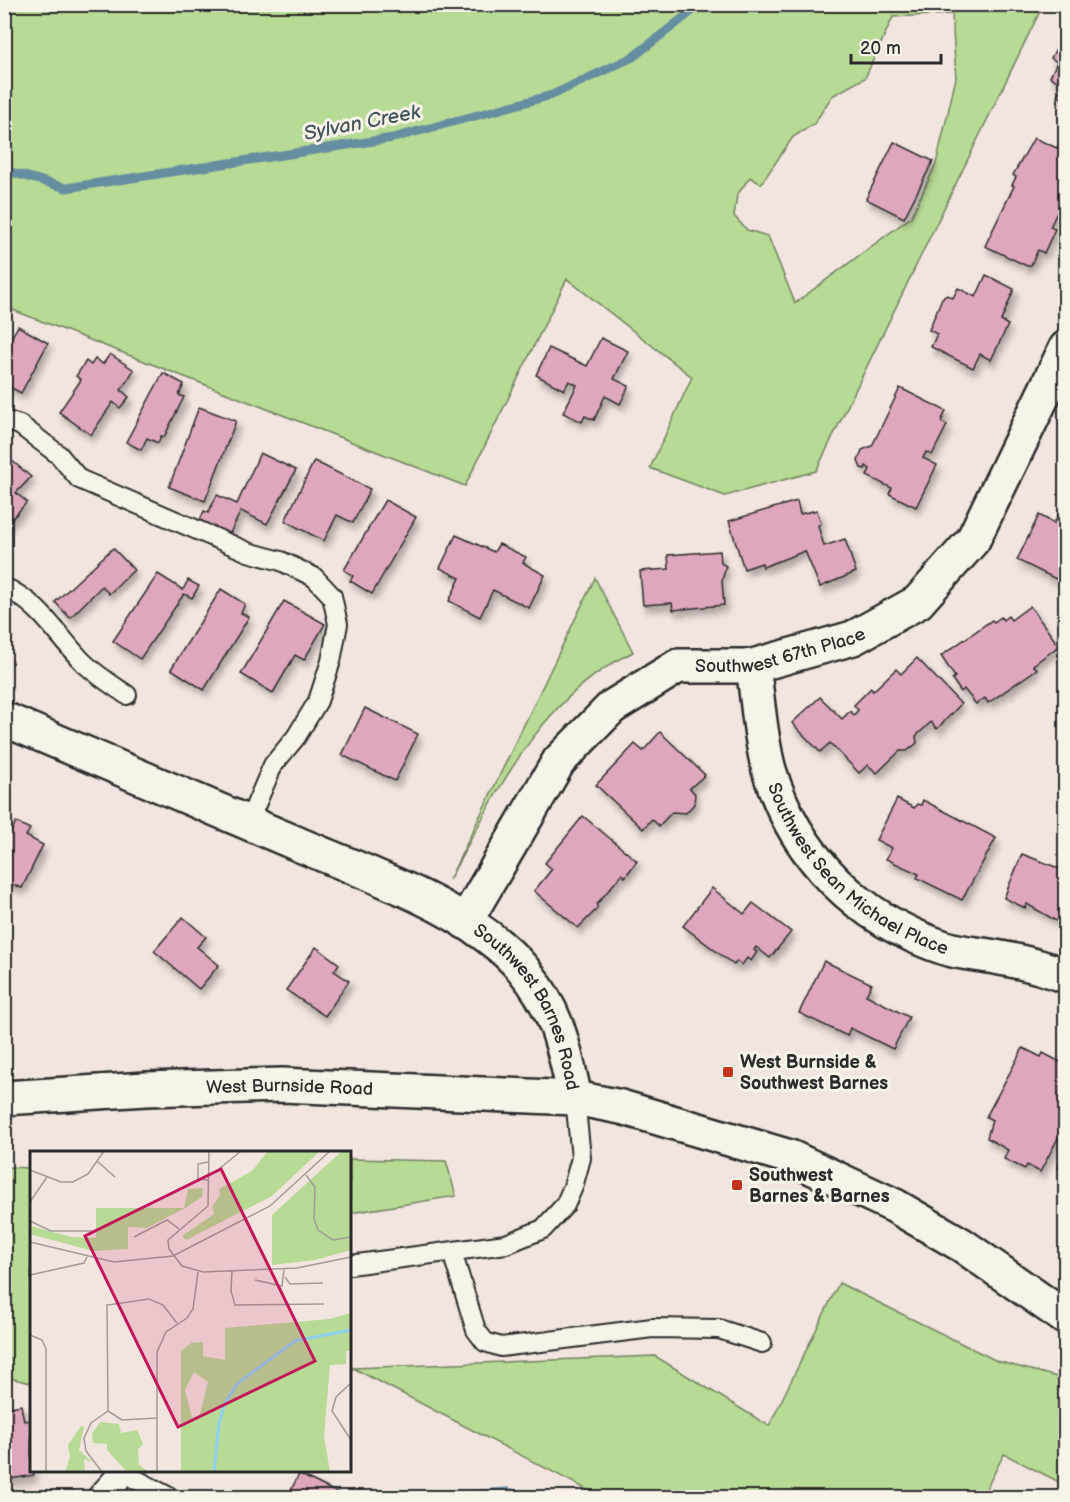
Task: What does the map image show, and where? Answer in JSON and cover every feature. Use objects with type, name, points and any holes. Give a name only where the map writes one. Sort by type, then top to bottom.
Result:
[{"type":"street","name":"Southwest 67th Place","points":[[465,922],[559,761],[612,707],[678,666],[753,666],[853,638],[918,602],[973,540],[1065,348]]},
{"type":"street","name":"Southwest Sean Michael Place","points":[[753,666],[769,770],[791,821],[812,860],[856,902],[901,930],[947,949],[998,957],[1065,976]]},
{"type":"street","name":"Southwest Barnes Road","points":[[4,719],[376,878],[465,922],[501,948],[521,967],[551,1008],[563,1039],[575,1098],[621,1107],[790,1157],[895,1206],[962,1245],[1065,1318]]},
{"type":"street","name":"West Burnside Road","points":[[4,1098],[146,1089],[282,1085],[575,1098]]},
{"type":"lane","points":[[4,420],[20,425],[59,455],[79,479],[238,548],[281,561],[314,577],[332,596],[338,624],[331,662],[318,701],[296,737],[273,765],[248,823]]},
{"type":"lane","points":[[4,587],[44,614],[81,660],[102,679],[127,695]]},
{"type":"lane","points":[[351,1265],[506,1244],[543,1229],[556,1217],[573,1187],[581,1158],[575,1098]]},
{"type":"lane","points":[[452,1252],[476,1330],[485,1342],[501,1347],[652,1328],[719,1329],[762,1342]]},
{"type":"lane","points":[[95,1497],[119,1472]]},
{"type":"lane","points":[[116,1497],[120,1472]]},
{"type":"lane","points":[[122,1472],[171,1497]]},
{"type":"green space","points":[[5,4],[1043,5],[816,471],[725,496],[650,468],[692,377],[567,279],[465,486],[5,307]],"holes":[[[952,14],[956,78],[936,164],[911,217],[795,303],[768,236],[747,230],[734,216],[737,195],[750,177],[761,184],[793,137],[814,124],[832,96],[865,78],[893,17]]]},
{"type":"green space","points":[[595,578],[633,652],[600,671],[571,694],[546,721],[504,781],[449,880]]},
{"type":"green space","points":[[351,1159],[446,1161],[456,1196],[351,1213]]},
{"type":"green space","points":[[5,1167],[30,1168],[30,1383],[5,1377]]},
{"type":"green space","points":[[839,1283],[997,1361],[1061,1378],[1065,1382],[1065,1485],[1004,1454],[982,1497],[601,1497],[353,1368],[351,1371],[351,1368],[655,1356],[769,1426]]},
{"type":"water","points":[[508,1488],[519,1492],[516,1497],[455,1497],[474,1491]]},
{"type":"building","points":[[1060,41],[1066,43],[1066,100],[1057,96],[1063,84],[1050,77],[1057,62],[1051,58]]},
{"type":"building","points":[[1034,138],[1057,148],[1059,144],[1066,148],[1066,204],[1062,202],[1050,227],[1055,229],[1044,253],[1038,250],[1031,265],[1027,266],[985,246],[1014,186],[1012,185],[1016,177],[1013,175]]},
{"type":"building","points":[[894,142],[933,161],[904,218],[866,199]]},
{"type":"building","points":[[986,275],[1014,289],[1001,321],[1008,325],[991,360],[980,354],[973,368],[931,347],[937,334],[929,330],[942,298],[947,295],[953,298],[958,288],[976,297]]},
{"type":"building","points":[[18,326],[48,343],[21,393],[4,384],[4,351]]},
{"type":"building","points":[[601,338],[628,351],[614,379],[629,386],[620,404],[605,396],[594,420],[585,416],[582,422],[563,413],[577,385],[569,381],[564,390],[536,375],[549,348],[587,366]]},
{"type":"building","points":[[110,354],[134,370],[121,390],[129,397],[120,408],[113,402],[91,435],[59,412],[81,380],[76,376],[86,361],[91,365],[95,359],[103,364]]},
{"type":"building","points":[[163,373],[184,384],[179,395],[184,397],[164,437],[161,436],[158,443],[147,438],[141,450],[126,442]]},
{"type":"building","points":[[900,388],[946,411],[941,422],[947,425],[932,455],[926,452],[923,458],[937,465],[916,507],[889,494],[892,488],[867,476],[870,469],[866,466],[865,469],[861,468],[858,461],[862,450],[872,446]]},
{"type":"building","points":[[199,407],[236,421],[205,501],[169,487]]},
{"type":"building","points":[[260,453],[296,470],[267,524],[241,511],[229,535],[200,520],[204,511],[208,513],[217,495],[237,504]]},
{"type":"building","points":[[10,459],[31,477],[16,493],[27,502],[4,528],[4,465]]},
{"type":"building","points":[[314,461],[370,489],[353,523],[337,515],[324,541],[285,521]]},
{"type":"building","points":[[385,500],[416,517],[372,594],[350,581],[353,576],[344,570]]},
{"type":"building","points":[[797,501],[800,514],[817,510],[821,523],[818,526],[824,546],[845,539],[856,572],[820,587],[805,551],[763,567],[762,563],[744,569],[729,521]]},
{"type":"building","points":[[1060,511],[1066,514],[1066,564],[1056,579],[1017,560],[1039,515],[1054,523]]},
{"type":"building","points":[[456,535],[494,552],[499,544],[526,557],[523,563],[545,575],[529,608],[493,590],[480,617],[449,601],[460,578],[440,568]]},
{"type":"building","points":[[113,548],[134,570],[109,594],[102,586],[70,618],[55,602]]},
{"type":"building","points":[[720,551],[721,563],[726,566],[722,581],[724,605],[673,610],[672,603],[643,605],[640,571],[669,569],[668,555]]},
{"type":"building","points":[[158,574],[183,590],[188,580],[199,586],[192,598],[184,594],[140,659],[113,641]]},
{"type":"building","points":[[221,589],[245,604],[241,613],[249,617],[204,690],[171,669]]},
{"type":"building","points":[[284,601],[325,624],[304,660],[295,655],[273,693],[241,674]]},
{"type":"building","points":[[1030,606],[1059,646],[1033,665],[1037,669],[988,703],[985,698],[976,704],[964,689],[961,692],[952,679],[955,677],[941,656],[992,620],[994,622],[1001,617],[1003,620],[1008,616],[1011,620]]},
{"type":"building","points":[[917,658],[961,704],[937,729],[931,722],[916,736],[917,743],[907,751],[900,751],[877,773],[868,765],[859,773],[830,743],[820,752],[792,723],[820,697],[842,719],[850,711],[854,715],[858,710],[854,705],[871,688],[873,691],[896,669],[901,674]]},
{"type":"building","points":[[365,708],[418,734],[395,781],[342,755]]},
{"type":"building","points":[[660,732],[705,775],[690,788],[695,794],[694,804],[686,813],[672,812],[659,826],[652,819],[643,829],[596,785],[635,744],[643,751]]},
{"type":"building","points":[[897,799],[914,808],[917,804],[921,805],[923,800],[996,838],[962,900],[917,878],[919,874],[886,859],[892,848],[876,840]]},
{"type":"building","points":[[583,816],[637,861],[625,877],[622,874],[597,904],[597,909],[578,928],[534,891],[552,869],[545,863]]},
{"type":"building","points":[[16,822],[30,829],[26,836],[43,845],[22,888],[4,882],[4,829],[11,832]]},
{"type":"building","points":[[1022,854],[1066,871],[1065,926],[1027,904],[1025,908],[1004,898]]},
{"type":"building","points":[[712,888],[744,914],[753,903],[791,932],[770,958],[756,947],[754,950],[757,952],[751,961],[747,958],[742,965],[737,961],[734,965],[683,926]]},
{"type":"building","points":[[183,917],[206,937],[197,947],[219,965],[199,989],[154,951]]},
{"type":"building","points":[[316,947],[339,964],[334,971],[349,981],[325,1016],[286,990]]},
{"type":"building","points":[[824,961],[872,984],[866,995],[909,1017],[893,1049],[850,1028],[847,1036],[799,1013]]},
{"type":"building","points":[[1023,1048],[1041,1057],[1043,1053],[1066,1065],[1066,1123],[1040,1172],[1027,1165],[1025,1169],[1004,1159],[1008,1150],[987,1138],[992,1120],[986,1117]]},
{"type":"building","points":[[1066,1144],[1066,1172],[1058,1168]]},
{"type":"building","points":[[21,1405],[24,1421],[30,1420],[30,1472],[33,1472],[34,1475],[4,1480],[4,1408]]},
{"type":"building","points":[[299,1474],[348,1498],[280,1498],[283,1491],[289,1494]]},
{"type":"waterway","name":"Sylvan Creek","points":[[4,170],[66,188],[393,138],[552,95],[633,57],[701,4]]},
{"type":"place","name":"West Burnside & Southwest Barnes","points":[[728,1072]]},
{"type":"place","name":"Southwest Barnes & Barnes","points":[[737,1185]]}]
